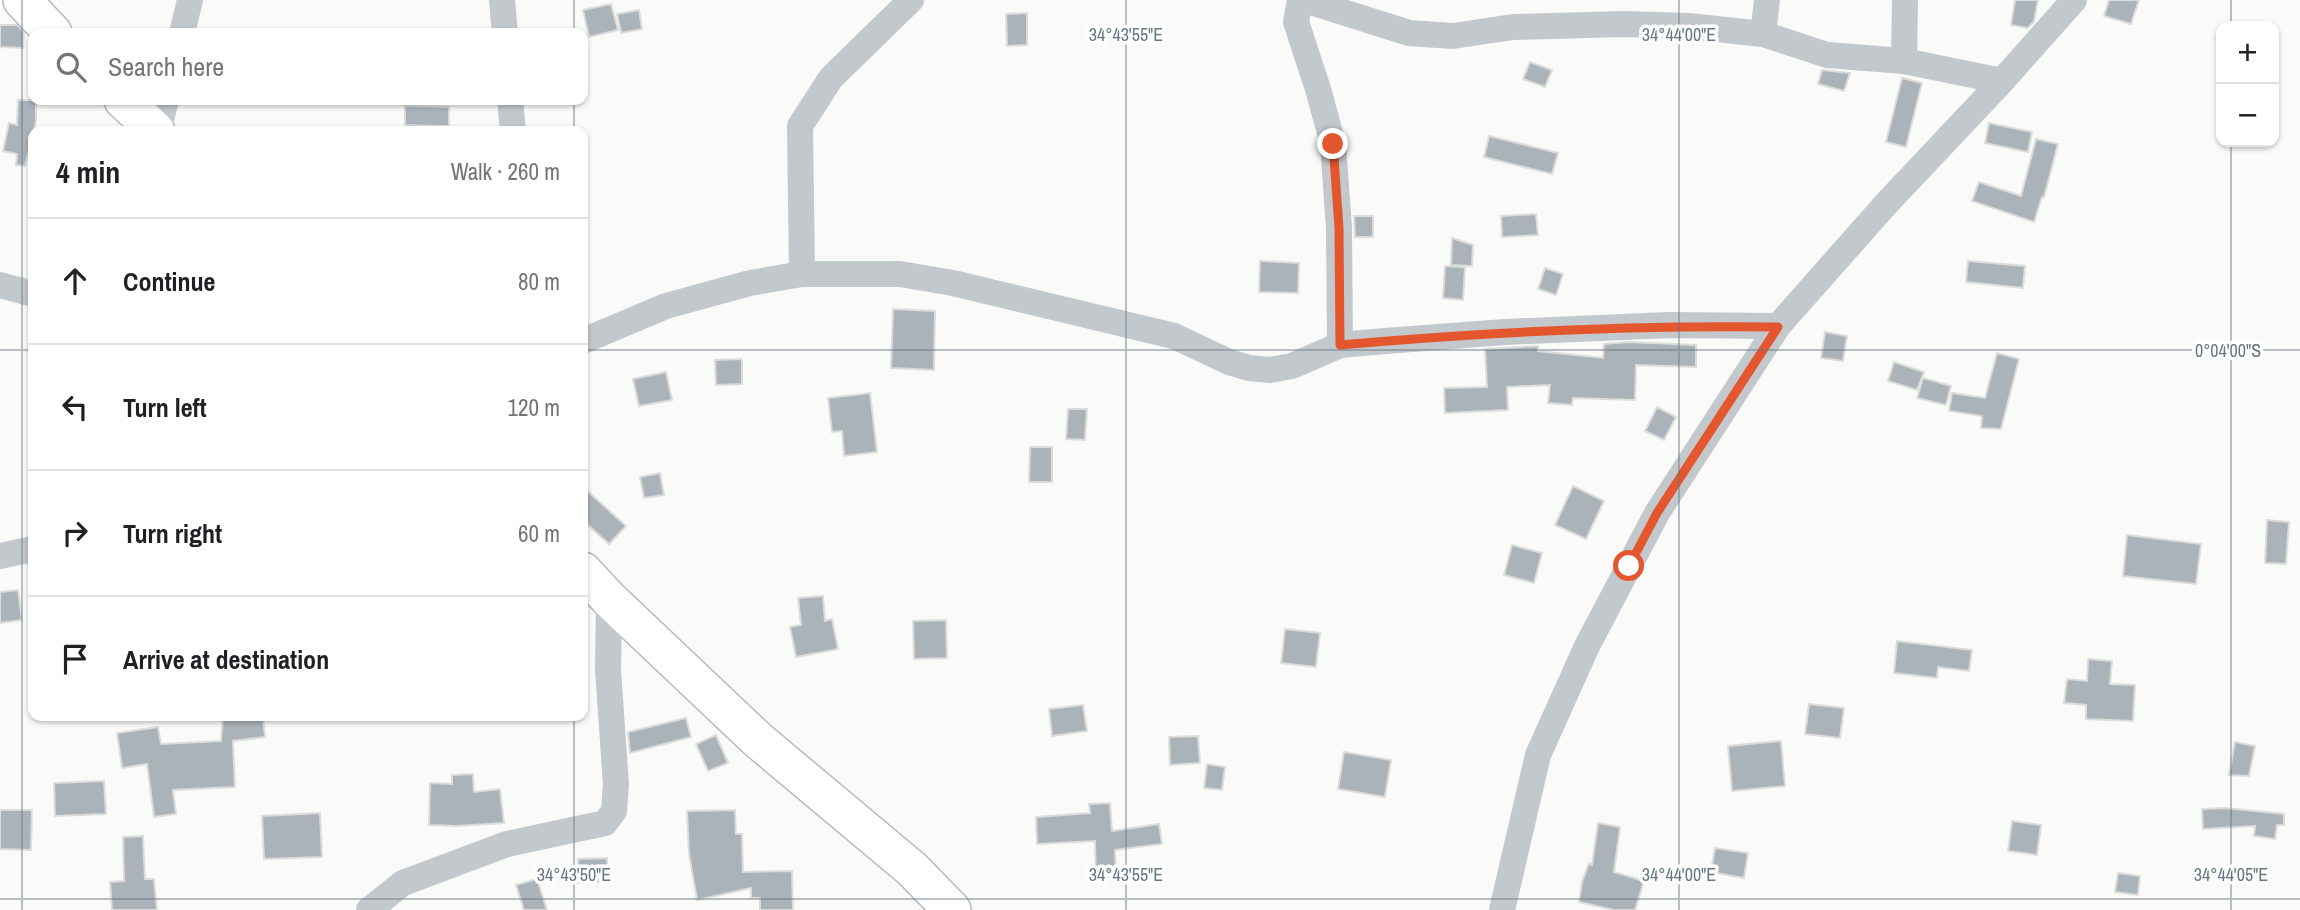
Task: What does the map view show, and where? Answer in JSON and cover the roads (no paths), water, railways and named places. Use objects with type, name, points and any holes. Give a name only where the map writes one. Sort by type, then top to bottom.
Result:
[{"type":"street","points":[[22,0],[48,28]]},
{"type":"street","points":[[183,28],[190,0]]},
{"type":"street","points":[[502,0],[505,28]]},
{"type":"street","points":[[802,274],[800,126],[831,78],[911,0]]},
{"type":"street","points":[[1340,345],[1339,228],[1333,144],[1296,22],[1303,0],[1409,33],[1453,36],[1513,27],[1624,24],[1688,26],[1763,34],[1827,55],[1904,61],[2002,81]]},
{"type":"street","points":[[1763,34],[1768,0]]},
{"type":"street","points":[[1904,61],[1905,0]]},
{"type":"street","points":[[1502,910],[1538,755],[1587,646],[1657,513],[1778,327],[1886,204],[2074,0]]},
{"type":"street","points":[[128,105],[152,126]]},
{"type":"street","points":[[158,126],[165,105]]},
{"type":"street","points":[[510,105],[513,126]]},
{"type":"street","points":[[588,339],[666,306],[750,283],[802,274],[900,274],[953,283],[1174,336],[1229,362],[1270,370],[1292,366],[1340,345],[1506,332],[1669,325],[1778,327]]},
{"type":"street","points":[[0,285],[28,293]]},
{"type":"street","points":[[0,556],[28,550]]},
{"type":"street","points":[[588,576],[758,740],[912,869],[952,910]]},
{"type":"street","points":[[369,910],[403,883],[507,844],[605,823],[611,818],[616,784],[608,670],[609,599]]}]
